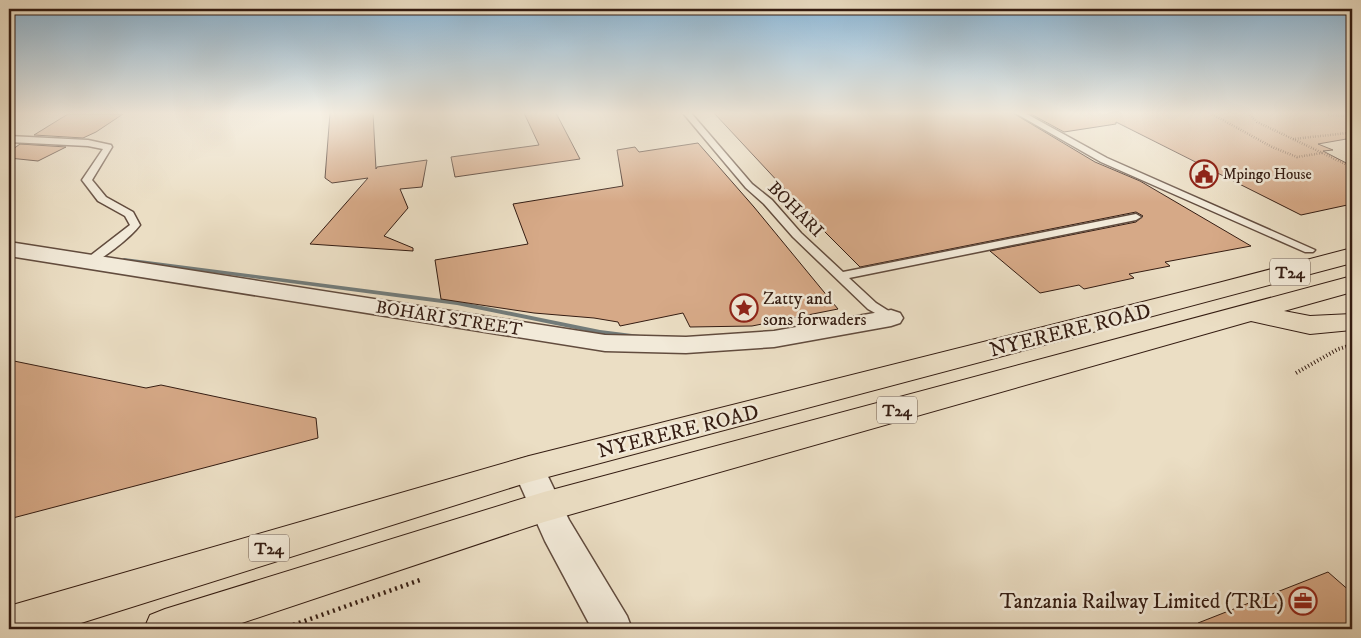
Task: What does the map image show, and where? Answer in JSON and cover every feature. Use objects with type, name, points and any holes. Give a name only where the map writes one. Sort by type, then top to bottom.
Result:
[{"type":"highway","name":"NYERERE ROAD","points":[[9,626],[529,469],[1352,255]]},
{"type":"highway","name":"NYERERE ROAD","points":[[165,629],[544,508],[1352,284]]},
{"type":"highway","points":[[1249,313],[1310,325],[1352,322]]},
{"type":"street","name":"BOHARI STREET","points":[[9,249],[605,342],[686,345],[774,339],[891,318]]},
{"type":"street","points":[[529,469],[544,508],[565,544],[572,561],[613,629]]},
{"type":"lane","points":[[84,143],[108,147],[87,180],[102,199],[129,214],[136,225],[90,261]]},
{"type":"lane","name":"BOHARI","points":[[712,143],[749,186],[768,202],[797,235],[872,306],[891,318]]},
{"type":"lane","points":[[1073,143],[1104,160],[1309,250]]},
{"type":"lane","points":[[840,276],[1136,217]]},
{"type":"path","points":[[1264,143],[1297,157],[1322,153]]},
{"type":"path","points":[[1300,143],[1352,166]]},
{"type":"path","points":[[1296,373],[1338,349],[1352,345]]},
{"type":"path","points":[[282,629],[420,580]]},
{"type":"building","points":[[328,143],[375,143],[376,169],[377,167],[427,160],[422,187],[400,189],[408,208],[384,236],[413,248],[413,251],[310,244],[368,178],[332,183],[325,178]]},
{"type":"building","points":[[538,143],[572,143],[580,159],[455,177],[451,157],[539,145]]},
{"type":"building","points":[[698,143],[754,207],[838,309],[752,326],[690,327],[683,313],[620,326],[618,322],[594,318],[534,313],[441,299],[435,260],[528,244],[513,204],[623,186],[617,150],[635,147],[639,152]]},
{"type":"building","points":[[742,143],[1063,143],[1095,162],[1140,181],[1251,246],[1165,262],[1170,266],[1129,274],[1134,278],[1084,289],[1079,285],[1040,293],[990,251],[1136,222],[1143,216],[1136,212],[860,267]]},
{"type":"building","points":[[1157,143],[1325,143],[1318,144],[1333,150],[1323,151],[1352,166],[1352,204],[1301,215]]},
{"type":"building","points":[[20,144],[66,147],[38,161],[9,158],[9,152]]},
{"type":"building","points":[[9,360],[146,388],[161,385],[316,418],[318,438],[9,519]]},
{"type":"building","name":"Tanzania Railway Limited (TRL)","points":[[1328,572],[1352,593],[1352,629],[1252,629],[1246,624],[1199,629],[1198,623]]},
{"type":"waterway","points":[[124,260],[457,303],[600,332],[640,337]]},
{"type":"place","name":"Mpingo House","points":[[1204,174]]},
{"type":"place","name":"Zatty and sons forwaders","points":[[744,308]]},
{"type":"place","name":"Tanzania Railway Limited (TRL)","points":[[1303,601]]}]
